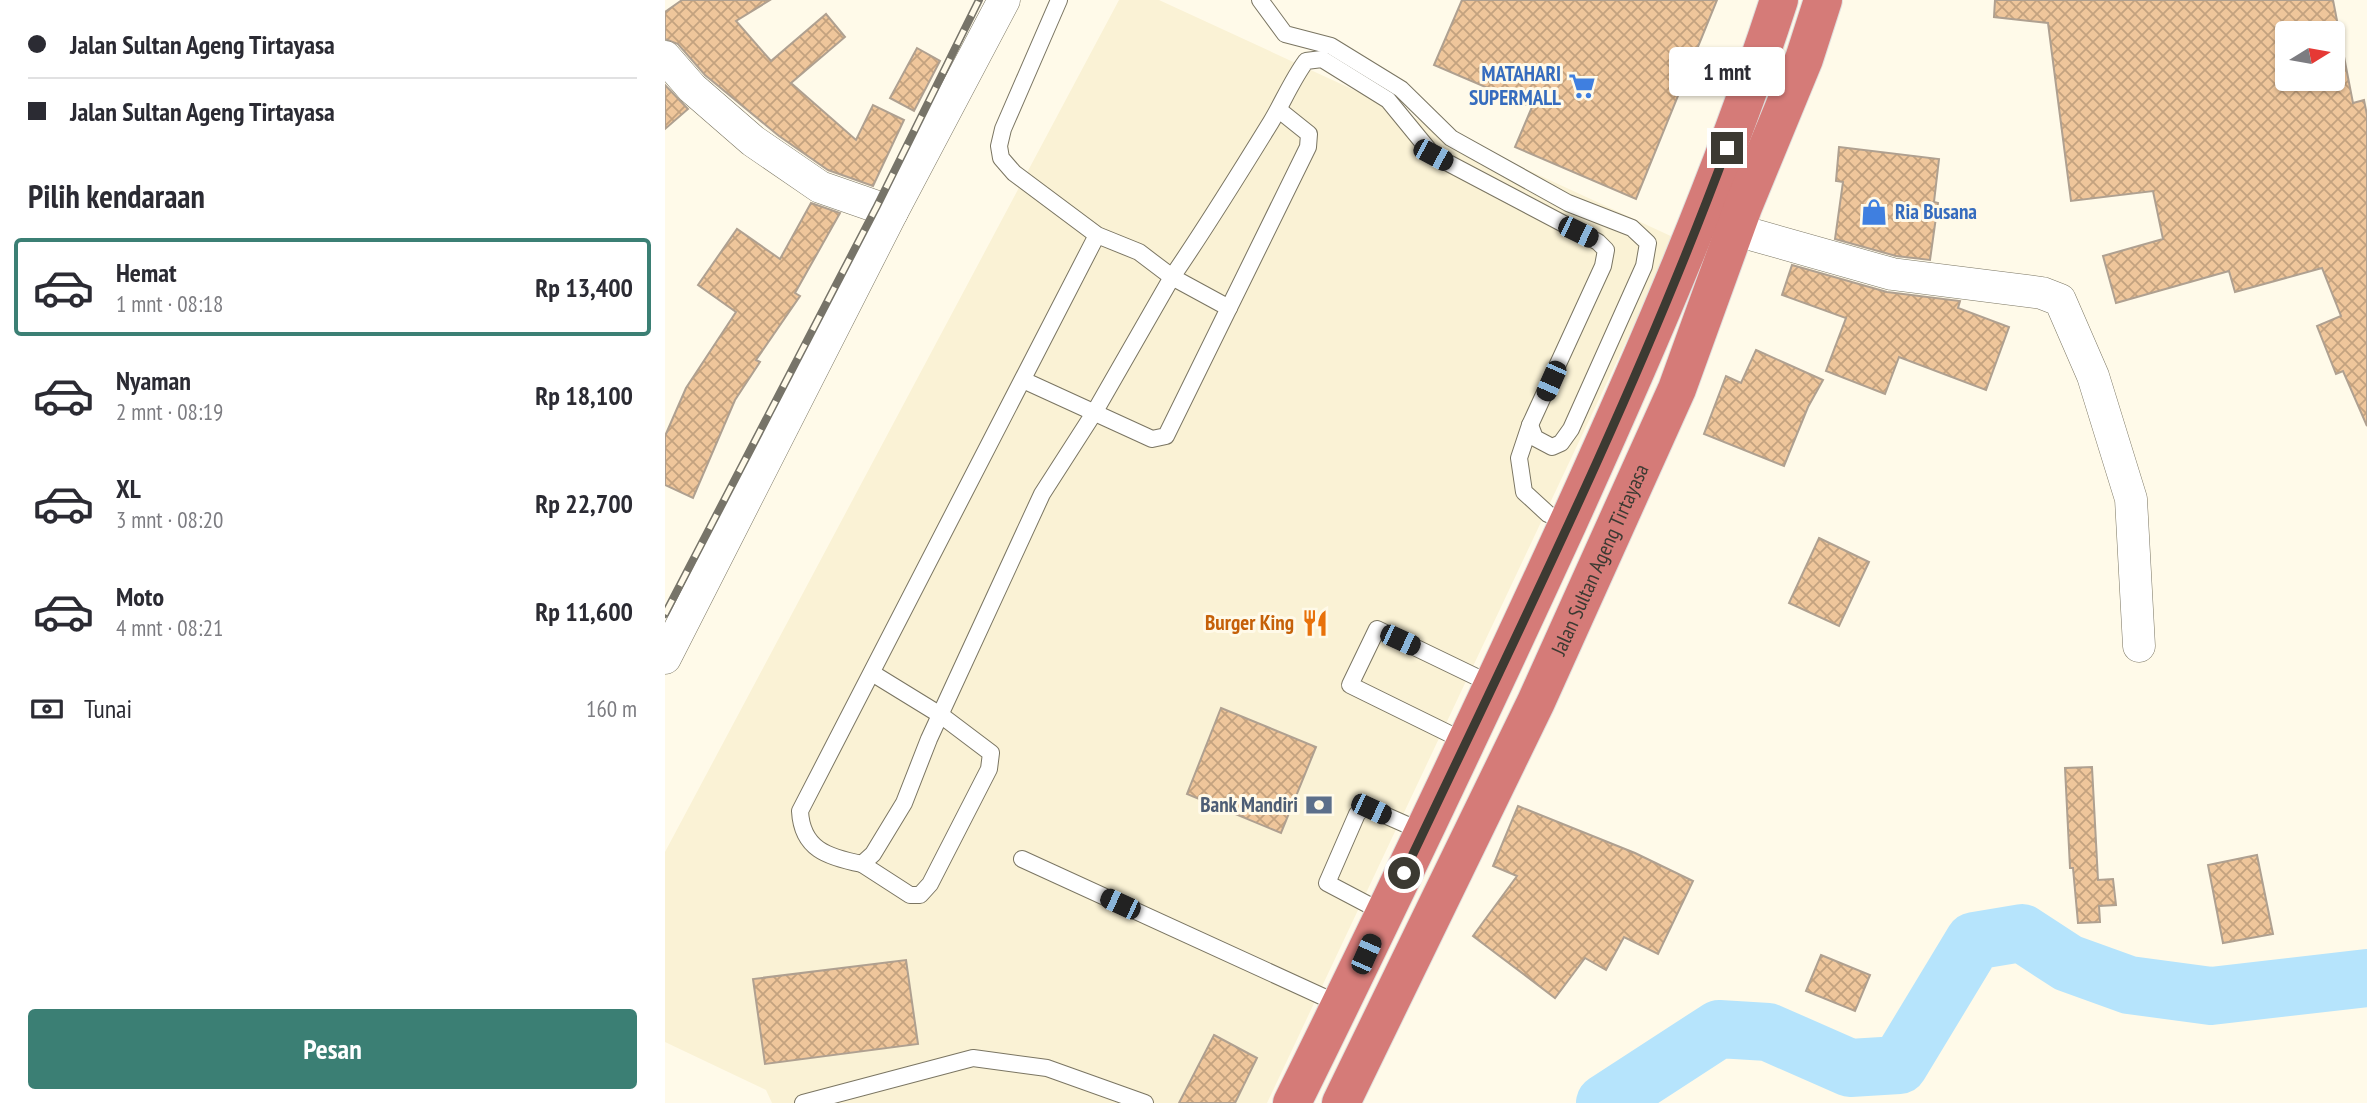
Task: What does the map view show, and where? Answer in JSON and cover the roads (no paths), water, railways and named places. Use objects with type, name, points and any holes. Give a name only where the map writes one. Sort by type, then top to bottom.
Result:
[{"type":"highway","name":"Jalan Sultan Ageng Tirtayasa","points":[[1292,1103],[1493,685],[1685,260],[1779,0]]},
{"type":"highway","name":"Jalan Sultan Ageng Tirtayasa","points":[[1341,1103],[1542,690],[1678,389],[1743,207],[1804,59],[1823,0]]},
{"type":"street","points":[[665,658],[892,212],[1004,0]]},
{"type":"street","points":[[665,57],[692,88],[753,141],[820,187],[892,212]]},
{"type":"street","points":[[1737,230],[1892,274],[2042,293],[2060,300],[2093,376],[2131,499],[2139,646]]},
{"type":"lane","points":[[1059,0],[1003,129],[999,146],[1001,158],[1014,173],[1097,235],[1139,252],[1173,277],[1229,308]]},
{"type":"lane","points":[[1260,0],[1285,34],[1331,46],[1401,89],[1451,138],[1568,203],[1632,228],[1649,243],[1644,266],[1571,429],[1561,443],[1552,447],[1535,438],[1531,425]]},
{"type":"lane","points":[[862,864],[873,854],[904,803],[929,739],[1042,494],[1094,412],[1173,277],[1199,241],[1279,110],[1306,61],[1322,59],[1388,100],[1433,155],[1598,242],[1606,250],[1603,266],[1531,425],[1519,458],[1524,492],[1548,514],[1568,523]]},
{"type":"lane","points":[[1023,380],[1152,439],[1166,436],[1308,147],[1309,134],[1279,110]]},
{"type":"lane","points":[[872,673],[941,716],[991,753],[989,769],[930,884],[920,895],[910,895],[862,864],[815,848],[801,831],[800,811],[1097,235]]},
{"type":"lane","points":[[1466,742],[1350,685],[1377,629],[1493,685]]},
{"type":"lane","points":[[1384,914],[1327,883],[1345,839],[1363,808],[1423,832]]},
{"type":"lane","points":[[1022,859],[1341,1005]]},
{"type":"lane","points":[[803,1103],[973,1058],[1047,1068],[1145,1103]]},
{"type":"waterway","points":[[1605,1103],[1719,1029],[1768,1032],[1850,1068],[1899,1065],[1974,941],[2022,933],[2068,963],[2129,985],[2211,996],[2367,978]]},
{"type":"railway","points":[[665,614],[877,206],[979,0]]},
{"type":"place","name":"MATAHARI SUPERMALL","points":[[1582,86]]},
{"type":"place","name":"Ria Busana","points":[[1874,212]]},
{"type":"place","name":"Burger King","points":[[1315,623]]},
{"type":"place","name":"Bank Mandiri","points":[[1319,805]]}]
